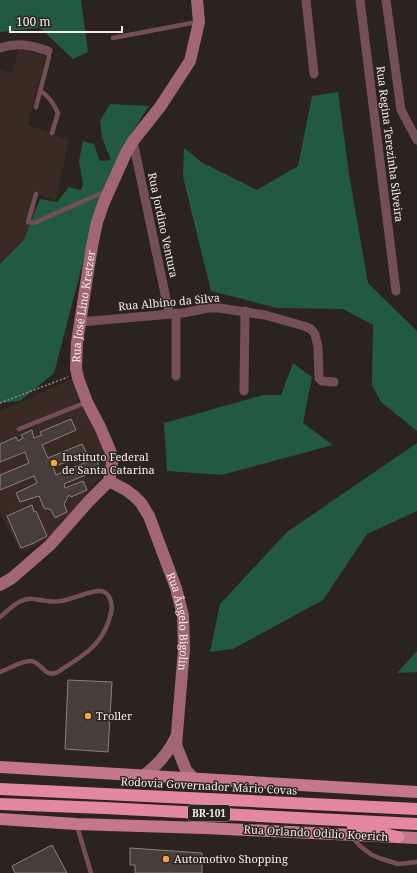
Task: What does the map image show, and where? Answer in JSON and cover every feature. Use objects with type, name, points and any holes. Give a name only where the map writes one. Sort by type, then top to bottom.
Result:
[{"type":"highway","name":"Rodovia Governador Mário Covas","points":[[0,788],[417,809]]},
{"type":"highway","name":"BR-101","points":[[0,804],[417,824]]},
{"type":"highway","points":[[322,820],[398,837]]},
{"type":"main road","points":[[0,767],[417,792]]},
{"type":"main road","name":"Rua Orlando Odílio Koerich","points":[[0,820],[417,838]]},
{"type":"street","name":"Rua José Lino Kretzer","points":[[109,481],[112,464],[111,453],[87,402],[77,374],[76,361],[80,322],[97,222],[120,164],[133,141],[160,106],[190,61],[199,22],[197,0]]},
{"type":"street","points":[[306,0],[314,74]]},
{"type":"street","name":"Rua Regina Terezinha Silveira","points":[[360,0],[396,291]]},
{"type":"street","points":[[386,0],[401,110],[417,140]]},
{"type":"street","points":[[0,48],[17,44],[29,45],[48,51]]},
{"type":"street","name":"Rua Jordino Ventura","points":[[133,141],[173,313],[176,376]]},
{"type":"street","name":"Rua Albino da Silva","points":[[80,322],[219,308],[265,315],[311,329],[315,334],[318,347],[319,378],[322,381],[334,382]]},
{"type":"street","points":[[244,391],[245,311]]},
{"type":"street","points":[[0,585],[12,578],[50,545],[109,481]]},
{"type":"street","name":"Rua Ângelo Bigolin","points":[[109,481],[134,496],[149,516],[176,588],[182,616],[184,642],[176,745],[186,770],[194,779]]},
{"type":"street","points":[[143,776],[160,762],[169,751],[177,736]]},
{"type":"lane","points":[[113,38],[199,22]]},
{"type":"lane","points":[[36,107],[49,57],[48,51]]},
{"type":"lane","points":[[41,91],[47,95],[58,113],[52,133]]},
{"type":"lane","points":[[36,194],[28,222],[31,223],[109,190]]},
{"type":"lane","points":[[18,429],[87,402]]},
{"type":"lane","points":[[0,616],[17,603],[24,600],[32,599],[58,602],[99,591],[107,593],[111,598],[113,608],[106,630],[100,640],[92,649],[58,672],[49,674],[36,663],[31,661],[0,672]]},
{"type":"lane","points":[[76,824],[91,873]]},
{"type":"lane","points":[[351,835],[360,846],[372,855],[398,864],[417,862]]},
{"type":"path","points":[[0,403],[9,401],[77,374]]},
{"type":"shaded area","points":[[19,48],[46,56],[28,125],[69,140],[56,200],[36,194],[36,242],[0,272],[0,70],[12,73]]},
{"type":"shaded area","name":"Instituto Federal de Santa Catarina","points":[[72,379],[80,399],[77,400],[80,406],[84,406],[108,458],[108,467],[53,536],[22,554],[0,513],[0,411]]},
{"type":"green space","points":[[0,0],[81,0],[88,52],[73,59],[40,28],[0,32]]},
{"type":"green space","points":[[338,92],[349,174],[368,283],[417,331],[417,431],[381,402],[372,385],[373,325],[343,309],[277,308],[211,291],[183,177],[184,148],[203,163],[257,190],[298,166],[312,96]]},
{"type":"green space","points":[[110,104],[149,106],[129,137],[99,201],[54,373],[20,401],[0,403],[0,264],[24,240],[40,199],[57,202],[69,187],[81,190],[83,184],[79,161],[83,141],[94,144],[100,161],[111,160],[102,138],[100,121]]},
{"type":"green space","points":[[293,363],[312,377],[303,423],[333,445],[222,475],[167,471],[164,423],[263,395],[281,395]]},
{"type":"green space","points":[[417,443],[417,511],[367,534],[323,600],[233,649],[210,652],[220,604],[287,532]]},
{"type":"green space","points":[[417,651],[417,672],[397,673]]},
{"type":"building","points":[[71,419],[76,430],[42,445],[48,458],[82,444],[87,454],[53,467],[56,475],[96,458],[100,469],[64,484],[65,488],[83,481],[87,490],[71,497],[69,495],[64,504],[67,512],[55,518],[51,510],[44,508],[39,496],[20,502],[16,493],[37,483],[34,476],[0,490],[0,475],[29,463],[25,452],[0,462],[0,444],[16,437],[18,441],[23,438],[21,435],[32,430],[34,438],[42,435],[40,432]]},
{"type":"building","points":[[32,505],[34,512],[36,511],[47,536],[21,548],[7,516]]},
{"type":"building","name":"Troller","points":[[68,680],[112,682],[108,752],[65,749]]},
{"type":"building","points":[[52,845],[67,873],[15,873],[12,866]]},
{"type":"building","name":"Automotivo Shopping","points":[[130,848],[202,853],[202,873],[135,873],[135,865],[130,865]]},
{"type":"place","name":"Instituto Federal de Santa Catarina","points":[[54,463]]},
{"type":"place","name":"Troller","points":[[88,716]]},
{"type":"place","name":"Automotivo Shopping","points":[[166,859]]}]
